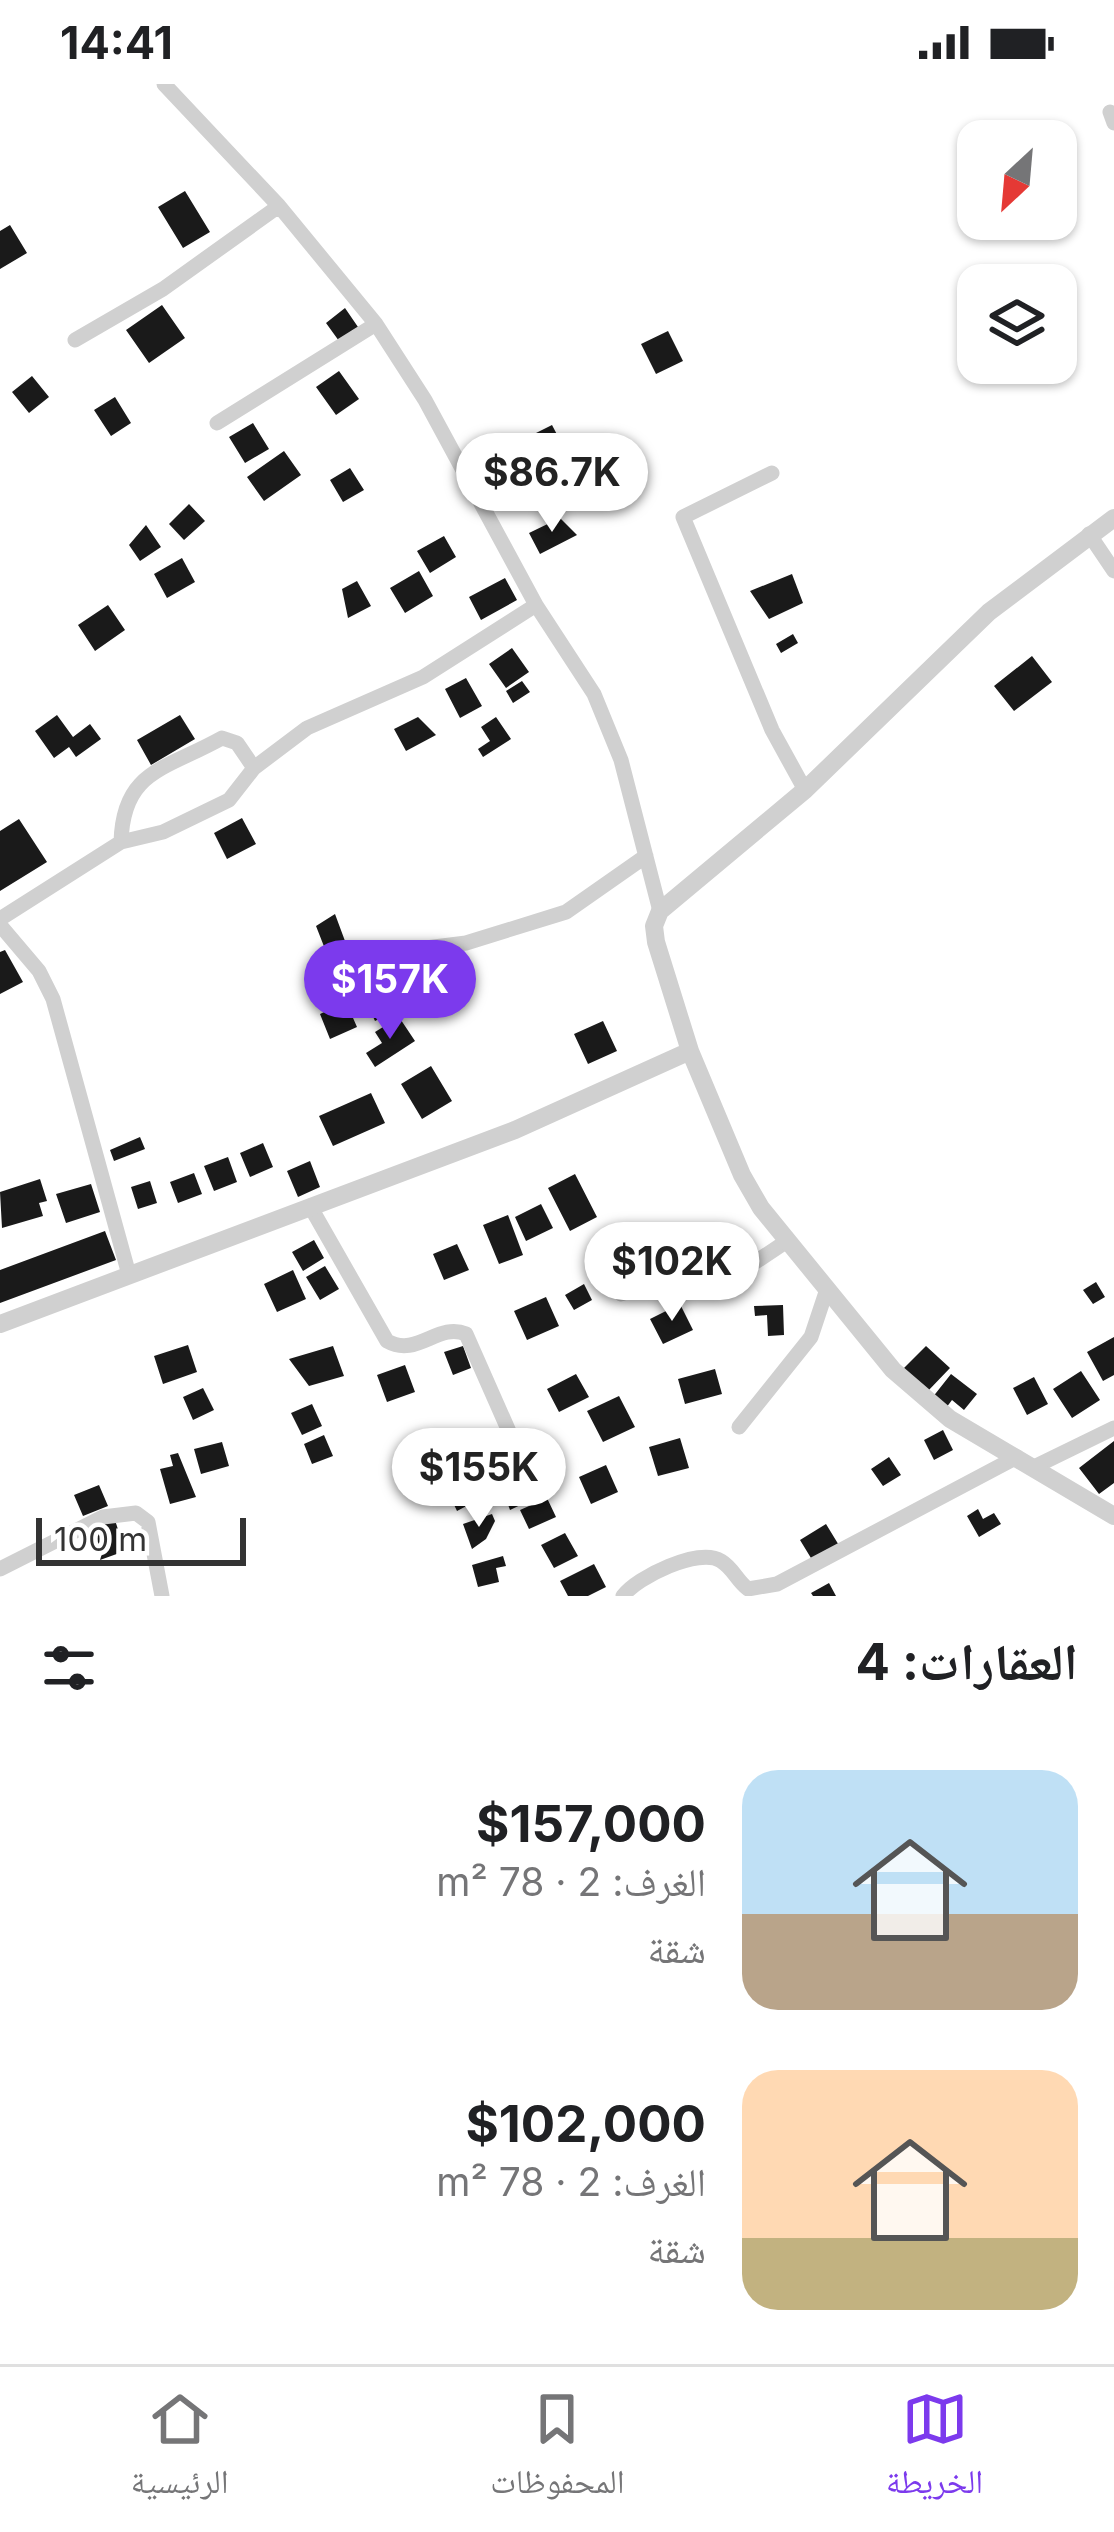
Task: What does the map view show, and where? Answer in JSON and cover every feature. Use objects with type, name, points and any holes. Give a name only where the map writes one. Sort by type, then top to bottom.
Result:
[{"type":"street","points":[[164,84],[278,206],[376,324],[425,400],[536,605],[594,694],[621,760],[660,911]]},
{"type":"street","points":[[75,340],[164,289],[278,206]]},
{"type":"street","points":[[217,423],[376,324]]},
{"type":"street","points":[[772,473],[683,517],[772,730],[805,790]]},
{"type":"street","points":[[1114,518],[989,612],[805,790],[660,911],[654,926],[690,1051],[742,1175],[787,1241],[921,1397],[1114,1516]]},
{"type":"street","points":[[1089,535],[1114,571]]},
{"type":"street","points":[[128,1271],[52,999],[39,971],[0,922],[121,842],[205,814],[245,786],[254,768],[307,728],[423,677],[536,605]]},
{"type":"street","points":[[121,842],[124,804],[130,790],[148,778],[222,738],[237,743],[254,768]]},
{"type":"street","points":[[378,954],[466,943],[566,912],[646,856]]},
{"type":"street","points":[[0,1324],[128,1271],[515,1130],[690,1051]]},
{"type":"street","points":[[310,1207],[387,1341],[412,1347],[447,1331],[466,1334],[506,1418],[511,1436],[502,1456]]},
{"type":"street","points":[[621,1294],[682,1273],[751,1265],[787,1241]]},
{"type":"street","points":[[739,1427],[811,1337],[827,1288]]},
{"type":"street","points":[[623,1596],[629,1587],[667,1569],[708,1556],[718,1558],[748,1589],[777,1584],[1026,1462],[1114,1428]]},
{"type":"street","points":[[0,1569],[103,1517],[136,1514],[148,1522],[162,1596]]},
{"type":"building","points":[[185,191],[210,232],[183,248],[158,207]]},
{"type":"building","points":[[10,225],[27,253],[0,269],[0,231]]},
{"type":"building","points":[[162,305],[185,338],[149,363],[126,330]]},
{"type":"building","points":[[345,308],[358,327],[339,341],[326,323]]},
{"type":"building","points":[[668,331],[683,361],[656,374],[641,344]]},
{"type":"building","points":[[339,371],[359,399],[336,415],[316,387]]},
{"type":"building","points":[[32,376],[49,397],[29,413],[12,392]]},
{"type":"building","points":[[115,397],[131,423],[111,436],[94,410]]},
{"type":"building","points":[[253,423],[269,449],[245,463],[229,437]]},
{"type":"building","points":[[552,425],[563,446],[533,461],[522,440]]},
{"type":"building","points":[[284,451],[301,475],[264,501],[247,477]]},
{"type":"building","points":[[350,468],[364,490],[343,502],[330,480]]},
{"type":"building","points":[[189,504],[205,521],[184,540],[169,524]]},
{"type":"building","points":[[560,518],[577,535],[540,554],[529,533]]},
{"type":"building","points":[[146,525],[161,547],[140,561],[129,545]]},
{"type":"building","points":[[444,536],[456,557],[430,573],[417,551]]},
{"type":"building","points":[[182,558],[195,582],[167,598],[154,574]]},
{"type":"building","points":[[419,571],[433,596],[405,613],[390,588]]},
{"type":"building","points":[[792,574],[803,603],[769,619],[750,591]]},
{"type":"building","points":[[505,578],[517,600],[481,620],[469,597]]},
{"type":"building","points":[[357,581],[371,606],[348,618],[342,589]]},
{"type":"building","points":[[108,605],[125,630],[95,651],[78,625]]},
{"type":"building","points":[[793,634],[798,643],[781,653],[776,644]]},
{"type":"building","points":[[512,648],[529,672],[506,688],[489,664]]},
{"type":"building","points":[[1032,656],[1052,682],[1014,711],[994,686]]},
{"type":"building","points":[[466,678],[482,706],[460,718],[445,689]]},
{"type":"building","points":[[522,681],[530,692],[513,703],[506,691]]},
{"type":"building","points":[[57,715],[73,737],[90,724],[101,739],[76,757],[69,747],[54,758],[35,731]]},
{"type":"building","points":[[180,715],[195,739],[151,765],[137,740]]},
{"type":"building","points":[[418,717],[436,735],[406,751],[394,729]]},
{"type":"building","points":[[496,717],[511,739],[483,757],[478,749],[490,741],[481,727]]},
{"type":"building","points":[[242,818],[256,844],[227,859],[214,833]]},
{"type":"building","points":[[19,819],[47,862],[0,891],[0,831]]},
{"type":"building","points":[[335,914],[345,941],[325,949],[316,926]]},
{"type":"building","points":[[5,950],[23,982],[0,994],[0,952]]},
{"type":"building","points":[[411,961],[427,989],[406,1001],[390,973]]},
{"type":"building","points":[[358,971],[368,991],[346,1001],[336,980]]},
{"type":"building","points":[[384,999],[391,1013],[375,1021],[368,1006]]},
{"type":"building","points":[[346,1002],[357,1027],[330,1039],[320,1014]]},
{"type":"building","points":[[399,1017],[415,1041],[375,1067],[366,1053],[382,1043],[375,1032]]},
{"type":"building","points":[[603,1021],[617,1051],[588,1064],[574,1034]]},
{"type":"building","points":[[431,1066],[452,1101],[422,1119],[401,1084]]},
{"type":"building","points":[[371,1093],[385,1123],[333,1146],[319,1116]]},
{"type":"building","points":[[140,1137],[145,1149],[114,1161],[110,1150]]},
{"type":"building","points":[[263,1143],[273,1167],[250,1177],[240,1153]]},
{"type":"building","points":[[228,1157],[237,1182],[214,1191],[204,1166]]},
{"type":"building","points":[[310,1161],[320,1187],[298,1197],[287,1171]]},
{"type":"building","points":[[194,1173],[202,1194],[178,1203],[170,1182]]},
{"type":"building","points":[[575,1174],[597,1217],[570,1231],[548,1188]]},
{"type":"building","points":[[40,1179],[47,1201],[39,1203],[43,1216],[2,1228],[0,1192]]},
{"type":"building","points":[[150,1181],[157,1203],[138,1209],[131,1187]]},
{"type":"building","points":[[91,1184],[100,1212],[66,1223],[56,1194]]},
{"type":"building","points":[[541,1204],[553,1228],[526,1241],[515,1217]]},
{"type":"building","points":[[508,1215],[523,1255],[499,1264],[483,1225]]},
{"type":"building","points":[[105,1231],[116,1260],[0,1303],[0,1270]]},
{"type":"building","points":[[314,1240],[324,1258],[303,1271],[292,1252]]},
{"type":"building","points":[[457,1244],[469,1270],[444,1280],[433,1254]]},
{"type":"building","points":[[325,1266],[339,1289],[320,1300],[306,1277]]},
{"type":"building","points":[[293,1270],[306,1299],[277,1312],[264,1284]]},
{"type":"building","points":[[1096,1282],[1105,1297],[1093,1304],[1083,1290]]},
{"type":"building","points":[[584,1284],[592,1300],[574,1310],[565,1295]]},
{"type":"building","points":[[546,1297],[559,1326],[527,1340],[514,1311]]},
{"type":"building","points":[[680,1304],[693,1330],[663,1344],[650,1319]]},
{"type":"building","points":[[783,1305],[784,1335],[768,1336],[767,1315],[755,1316],[754,1306]]},
{"type":"building","points":[[1114,1337],[1114,1375],[1103,1381],[1087,1352]]},
{"type":"building","points":[[188,1345],[197,1372],[163,1384],[154,1356]]},
{"type":"building","points":[[333,1346],[344,1376],[309,1386],[289,1359]]},
{"type":"building","points":[[463,1346],[471,1368],[453,1375],[444,1352]]},
{"type":"building","points":[[926,1346],[950,1368],[927,1392],[903,1369]]},
{"type":"building","points":[[405,1365],[415,1392],[387,1402],[377,1375]]},
{"type":"building","points":[[715,1369],[722,1394],[685,1404],[678,1379]]},
{"type":"building","points":[[1081,1371],[1100,1400],[1072,1418],[1053,1389]]},
{"type":"building","points":[[576,1374],[589,1397],[559,1412],[547,1389]]},
{"type":"building","points":[[951,1374],[977,1394],[964,1410],[952,1400],[946,1408],[932,1398]]},
{"type":"building","points":[[1034,1377],[1048,1404],[1027,1415],[1013,1388]]},
{"type":"building","points":[[203,1388],[214,1410],[193,1420],[183,1397]]},
{"type":"building","points":[[619,1396],[635,1427],[603,1442],[587,1411]]},
{"type":"building","points":[[312,1404],[322,1426],[302,1435],[291,1413]]},
{"type":"building","points":[[943,1430],[953,1450],[934,1460],[924,1440]]},
{"type":"building","points":[[324,1435],[333,1456],[312,1464],[304,1444]]},
{"type":"building","points":[[680,1438],[689,1468],[658,1476],[649,1447]]},
{"type":"building","points":[[1114,1441],[1114,1483],[1099,1494],[1079,1468]]},
{"type":"building","points":[[222,1442],[229,1466],[201,1474],[194,1449]]},
{"type":"building","points":[[178,1453],[196,1497],[170,1504],[160,1469],[173,1466],[170,1455]]},
{"type":"building","points":[[889,1457],[901,1475],[883,1486],[871,1469]]},
{"type":"building","points":[[606,1465],[618,1492],[591,1504],[579,1477]]},
{"type":"building","points":[[524,1473],[535,1498],[510,1510],[506,1499],[515,1495],[512,1478]]},
{"type":"building","points":[[463,1480],[474,1502],[457,1511],[446,1488]]},
{"type":"building","points":[[99,1485],[108,1506],[83,1516],[74,1495]]},
{"type":"building","points":[[547,1498],[556,1517],[529,1529],[520,1510]]},
{"type":"building","points":[[978,1509],[983,1519],[994,1513],[1001,1524],[979,1537],[967,1516]]},
{"type":"building","points":[[492,1514],[495,1521],[486,1539],[472,1549],[463,1524]]},
{"type":"building","points":[[114,1517],[125,1551],[100,1560],[104,1547],[95,1550],[90,1535],[104,1530],[98,1528]]},
{"type":"building","points":[[826,1524],[840,1547],[814,1563],[800,1540]]},
{"type":"building","points":[[565,1533],[578,1556],[554,1568],[541,1545]]},
{"type":"building","points":[[503,1556],[506,1566],[496,1568],[499,1582],[478,1587],[472,1565]]},
{"type":"building","points":[[594,1564],[606,1587],[588,1596],[568,1596],[560,1581]]},
{"type":"building","points":[[829,1583],[836,1596],[813,1596],[811,1593]]}]
